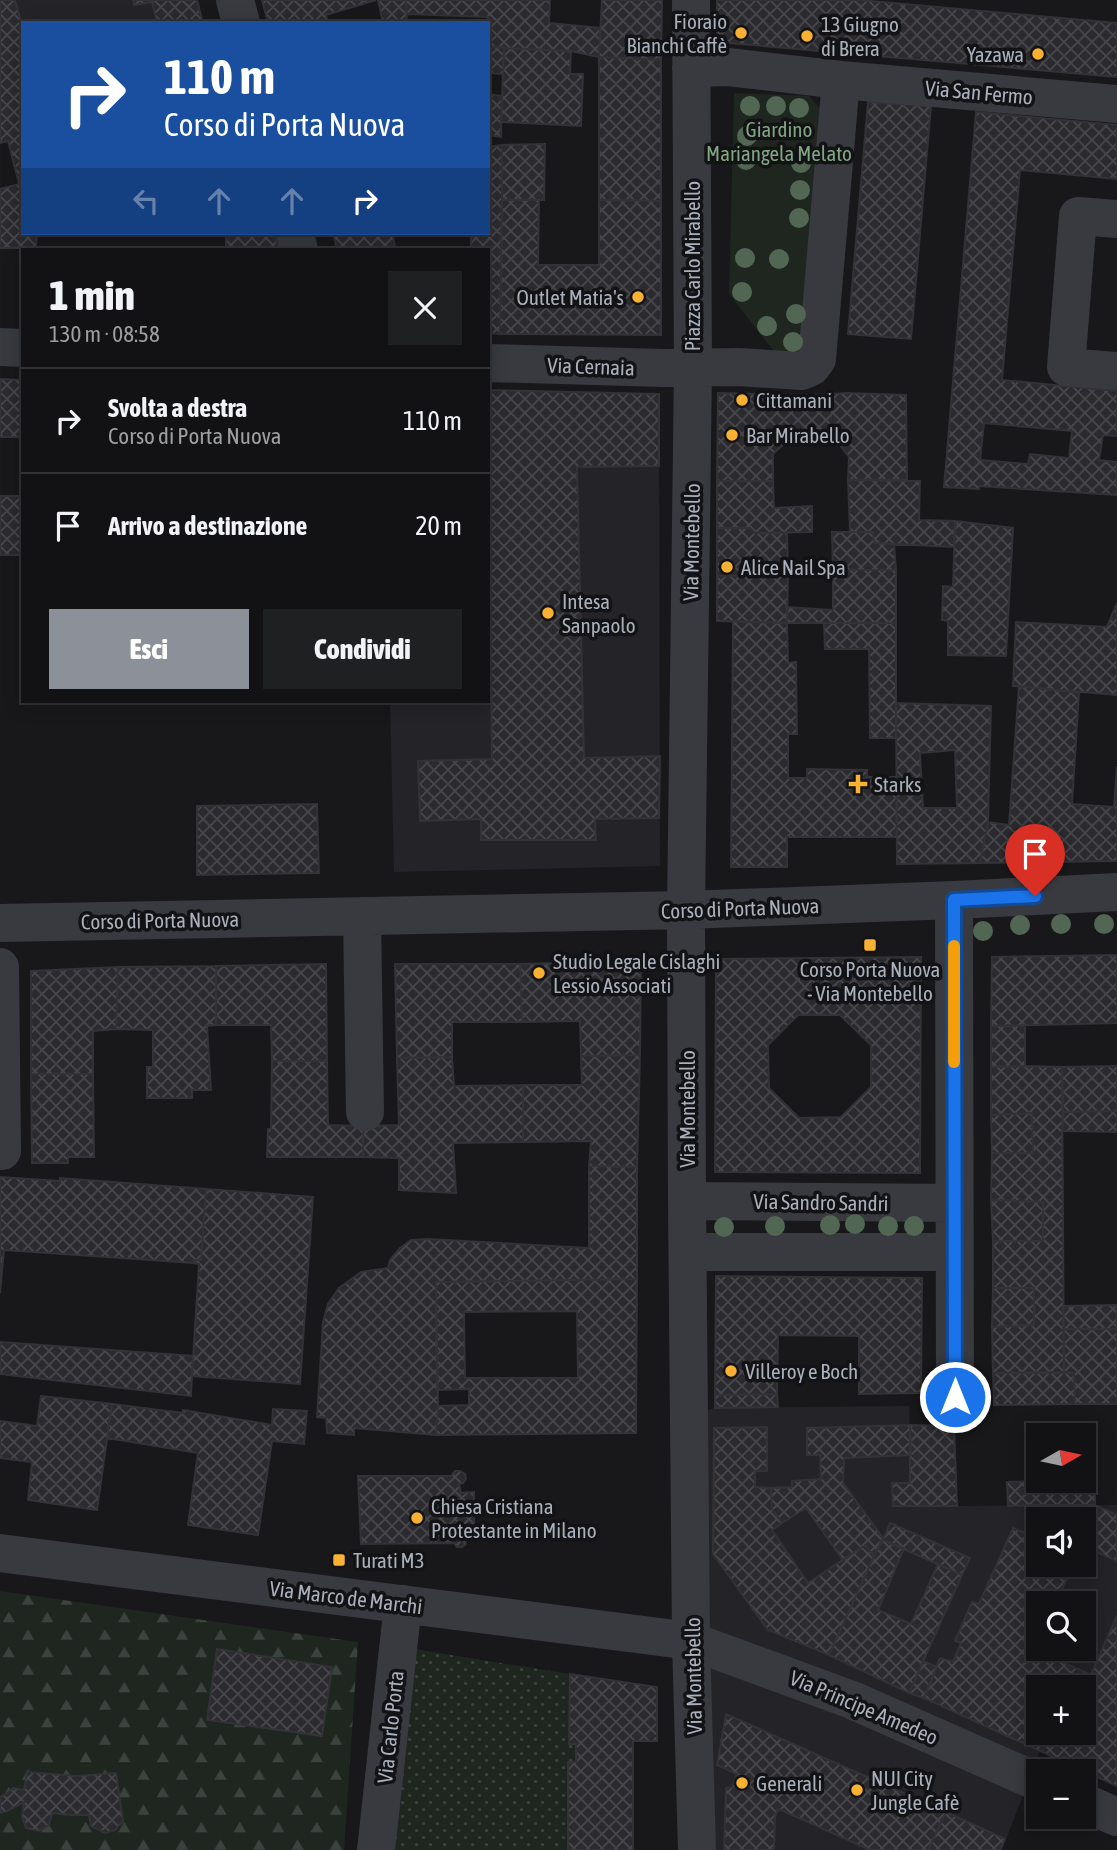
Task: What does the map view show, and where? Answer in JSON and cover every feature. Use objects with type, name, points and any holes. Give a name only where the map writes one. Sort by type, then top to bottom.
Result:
[{"type":"street","points":[[235,0],[240,21]]},
{"type":"street","points":[[691,0],[691,68],[728,67],[841,80]]},
{"type":"street","name":"Piazza Carlo Mirabello","points":[[691,68],[693,368],[738,367],[802,371],[811,367],[817,359],[841,80]]},
{"type":"street","name":"Via San Fermo","points":[[841,80],[1117,104]]},
{"type":"street","points":[[1117,219],[1078,216],[1066,367],[1117,371]]},
{"type":"street","points":[[0,347],[21,348]]},
{"type":"street","name":"Via Cernaia","points":[[490,363],[693,368]]},
{"type":"street","name":"Via Montebello","points":[[693,368],[686,910],[691,1641],[697,1850]]},
{"type":"street","name":"Corso di Porta Nuova","points":[[0,923],[686,910],[1117,892]]},
{"type":"street","points":[[954,900],[955,1397]]},
{"type":"street","points":[[362,916],[365,1112]]},
{"type":"street","points":[[0,967],[2,1151]]},
{"type":"street","name":"Via Sandro Sandri","points":[[687,1201],[954,1203]]},
{"type":"street","points":[[688,1252],[954,1252]]},
{"type":"street","name":"Via Marco de Marchi","points":[[0,1553],[691,1641]]},
{"type":"street","name":"Via Carlo Porta","points":[[376,1850],[403,1604]]},
{"type":"street","name":"Via Principe Amedeo","points":[[691,1641],[852,1699],[1026,1777]]},
{"type":"street","points":[[1096,1808],[1117,1818]]},
{"type":"shaded area","points":[[0,0],[197,0],[202,21],[21,21],[21,184],[8,141],[0,143]]},
{"type":"shaded area","points":[[490,390],[659,394],[660,866],[394,872],[390,703],[490,703]]},
{"type":"shaded area","points":[[909,1406],[911,1455],[957,1506],[1117,1505],[1117,1786],[1096,1776],[1096,1759],[1058,1759],[1040,1751],[1037,1759],[1026,1759],[1026,1787],[1002,1850],[698,1850],[693,1412],[715,1408]]},
{"type":"green space","name":"Giardino Mariangela Melato","points":[[734,93],[809,96],[827,116],[807,356],[777,355],[729,294]]},
{"type":"green space","points":[[0,1591],[358,1642],[344,1850],[0,1850]]},
{"type":"green space","points":[[414,1649],[570,1674],[569,1743],[576,1744],[576,1762],[568,1762],[568,1850],[394,1850]]},
{"type":"building","points":[[0,0],[15,0],[21,21],[21,184],[8,141],[0,143]]},
{"type":"building","points":[[133,0],[197,0],[202,21],[157,21],[152,2],[134,5]]},
{"type":"building","points":[[262,0],[376,0],[326,15],[328,21],[267,21]]},
{"type":"building","points":[[378,0],[406,0],[407,21],[383,21]]},
{"type":"building","points":[[406,0],[550,0],[549,23],[600,28],[599,57],[571,51],[490,46],[488,17],[407,14]]},
{"type":"building","points":[[602,0],[662,0],[661,60],[599,57]]},
{"type":"building","points":[[717,0],[860,0],[1117,23],[1117,77],[717,42]]},
{"type":"building","points":[[490,46],[504,48],[503,74],[490,73]]},
{"type":"building","points":[[504,48],[571,51],[570,74],[583,74],[581,126],[501,122]]},
{"type":"building","points":[[599,57],[661,60],[661,201],[599,200]]},
{"type":"building","points":[[490,94],[502,96],[501,137],[490,135]]},
{"type":"building","points":[[868,102],[931,106],[911,339],[848,334]]},
{"type":"building","points":[[976,112],[1117,125],[1117,179],[1020,170],[1002,380],[1117,391],[1117,436],[1103,435],[1099,460],[1117,462],[1117,495],[979,486],[979,489],[944,487]],"holes":[[[984,423],[1072,431],[1069,458],[1030,454],[1028,464],[980,460]]]},
{"type":"building","points":[[545,144],[544,200],[502,200],[502,145]]},
{"type":"building","points":[[502,145],[500,334],[490,333],[490,248],[471,248],[471,235],[490,235],[490,147]]},
{"type":"building","points":[[21,184],[21,235],[37,235],[36,248],[0,248],[0,189]]},
{"type":"building","points":[[502,200],[539,200],[538,265],[599,265],[599,200],[661,201],[661,335],[500,334]]},
{"type":"building","points":[[226,235],[275,235],[278,248],[226,248]]},
{"type":"building","points":[[333,235],[392,235],[396,248],[337,248]]},
{"type":"building","points":[[0,379],[21,380],[21,437],[0,437]]},
{"type":"building","points":[[490,390],[659,394],[659,466],[577,467],[584,758],[660,756],[659,818],[595,819],[596,840],[481,840],[481,819],[420,821],[418,761],[492,759]]},
{"type":"building","points":[[718,393],[906,395],[907,480],[848,480],[849,457],[839,444],[785,443],[773,454],[773,481],[717,481]]},
{"type":"building","points":[[848,480],[920,481],[919,520],[955,521],[954,547],[874,543],[873,532],[850,532]]},
{"type":"building","points":[[717,481],[773,481],[774,508],[812,506],[812,532],[755,533],[750,528],[717,528]]},
{"type":"building","points":[[0,496],[21,496],[21,555],[0,555]]},
{"type":"building","points":[[955,521],[1013,528],[1006,656],[948,655],[948,621],[942,620],[943,586],[953,587]]},
{"type":"building","points":[[717,528],[750,528],[755,533],[787,533],[788,575],[717,576]]},
{"type":"building","points":[[832,532],[873,532],[874,543],[894,544],[896,570],[833,570]]},
{"type":"building","points":[[833,570],[896,570],[896,623],[787,623],[787,607],[833,610]]},
{"type":"building","points":[[788,575],[787,623],[717,621],[717,576]]},
{"type":"building","points":[[1117,603],[1117,695],[1013,686],[1016,622],[1107,627]]},
{"type":"building","points":[[733,621],[787,623],[788,663],[796,662],[797,734],[788,734],[788,778],[807,778],[807,769],[867,770],[867,777],[897,777],[897,837],[787,837],[787,867],[731,867]]},
{"type":"building","points":[[824,623],[896,623],[896,738],[870,738],[869,649],[825,649]]},
{"type":"building","points":[[1019,686],[1079,693],[1072,804],[1114,807],[1117,766],[1117,861],[980,863],[988,822],[1009,825]]},
{"type":"building","points":[[896,703],[991,706],[988,822],[980,863],[897,864]],"holes":[[[955,750],[957,808],[923,808],[920,753]]]},
{"type":"building","points":[[317,804],[319,873],[197,875],[197,806]]},
{"type":"building","points":[[1117,955],[1117,1023],[991,1026],[992,957]]},
{"type":"building","points":[[921,957],[920,1173],[715,1172],[716,959]],"holes":[[[798,1015],[840,1015],[871,1045],[871,1087],[841,1117],[799,1118],[769,1088],[768,1045]]]},
{"type":"building","points":[[641,961],[640,1055],[581,1056],[580,1021],[522,1022],[520,964]]},
{"type":"building","points":[[326,964],[327,1061],[272,1061],[271,1025],[216,1025],[216,966]]},
{"type":"building","points":[[395,964],[520,964],[522,1022],[452,1022],[452,1057],[397,1058]]},
{"type":"building","points":[[216,966],[216,1025],[207,1026],[211,1090],[192,1090],[192,1098],[147,1098],[147,1067],[153,1067],[153,1030],[116,1029],[118,967]]},
{"type":"building","points":[[118,967],[116,1029],[93,1031],[93,1074],[31,1074],[31,971]]},
{"type":"building","points":[[991,1026],[1025,1026],[1025,1066],[991,1067]]},
{"type":"building","points":[[640,1055],[637,1167],[589,1166],[591,1141],[523,1142],[523,1085],[582,1085],[581,1056]]},
{"type":"building","points":[[452,1057],[454,1086],[523,1085],[523,1142],[453,1143],[456,1193],[399,1190],[399,1158],[363,1157],[363,1126],[399,1125],[397,1058]]},
{"type":"building","points":[[272,1061],[327,1061],[328,1125],[363,1126],[363,1157],[267,1157],[268,1129],[271,1129]]},
{"type":"building","points":[[1117,1066],[1117,1111],[1063,1112],[1062,1067]]},
{"type":"building","points":[[991,1067],[1062,1067],[1064,1372],[993,1373],[992,1327],[1034,1325],[1034,1288],[993,1288],[993,1241],[1043,1241],[1043,1202],[991,1200],[992,1153],[1033,1153],[1032,1113],[991,1115]]},
{"type":"building","points":[[31,1074],[93,1074],[94,1157],[68,1157],[68,1163],[32,1163]]},
{"type":"building","points":[[1117,1111],[1117,1132],[1062,1131],[1063,1112]]},
{"type":"building","points":[[1032,1113],[1033,1153],[992,1153],[991,1115]]},
{"type":"building","points":[[589,1166],[637,1167],[637,1279],[436,1282],[436,1435],[354,1428],[354,1435],[327,1433],[326,1418],[317,1417],[323,1322],[328,1304],[339,1288],[361,1272],[388,1268],[390,1260],[411,1240],[589,1248]]},
{"type":"building","points":[[0,1177],[60,1181],[60,1178],[206,1189],[201,1260],[194,1260],[193,1263],[4,1250],[0,1293]]},
{"type":"building","points":[[206,1189],[313,1197],[300,1384],[192,1376],[199,1264],[193,1263],[194,1260],[201,1260]]},
{"type":"building","points":[[991,1200],[1043,1202],[1043,1241],[993,1241]]},
{"type":"building","points":[[716,1276],[922,1278],[921,1393],[859,1394],[859,1336],[778,1335],[777,1394],[715,1395]]},
{"type":"building","points":[[637,1279],[636,1433],[436,1435],[438,1406],[469,1405],[469,1389],[437,1390],[436,1282]],"holes":[[[577,1311],[578,1378],[465,1378],[464,1312]]]},
{"type":"building","points":[[993,1288],[1034,1288],[1034,1325],[992,1327]]},
{"type":"building","points":[[1117,1305],[1117,1329],[1063,1329],[1063,1306]]},
{"type":"building","points":[[1063,1329],[1117,1329],[1117,1404],[1075,1404],[1074,1373],[1064,1372]]},
{"type":"building","points":[[0,1342],[193,1356],[191,1396],[0,1374]]},
{"type":"building","points":[[993,1373],[1074,1373],[1075,1404],[994,1405]]},
{"type":"building","points":[[777,1394],[778,1407],[715,1408],[715,1395]]},
{"type":"building","points":[[41,1396],[112,1404],[97,1510],[28,1500],[32,1462],[0,1458],[0,1421],[37,1426]]},
{"type":"building","points":[[112,1404],[183,1413],[183,1410],[272,1425],[273,1409],[307,1411],[304,1444],[272,1441],[258,1535],[188,1525],[198,1453],[107,1438]]},
{"type":"building","points":[[910,1425],[954,1426],[957,1506],[893,1506],[892,1483],[910,1483]]},
{"type":"building","points":[[910,1425],[911,1455],[844,1458],[843,1483],[883,1538],[874,1556],[865,1545],[843,1560],[806,1508],[782,1523],[772,1509],[771,1488],[792,1487],[792,1481],[821,1479],[820,1455],[807,1455],[807,1428]]},
{"type":"building","points":[[767,1427],[767,1471],[755,1471],[755,1487],[771,1488],[772,1509],[782,1523],[772,1530],[808,1583],[865,1545],[874,1556],[829,1655],[768,1630],[713,1554],[714,1428]]},
{"type":"building","name":"Chiesa Cristiana Protestante in Milano","points":[[455,1471],[465,1474],[466,1479],[459,1484],[461,1493],[474,1492],[474,1527],[459,1528],[460,1536],[463,1535],[466,1544],[457,1547],[454,1543],[361,1544],[358,1476],[451,1476]]},
{"type":"building","points":[[1007,1482],[1026,1482],[1026,1493],[1095,1493],[1095,1505],[1008,1506]]},
{"type":"building","points":[[1095,1505],[1117,1515],[1117,1561],[1096,1552],[1096,1507],[1032,1507]]},
{"type":"building","points":[[890,1523],[970,1558],[962,1575],[883,1540]]},
{"type":"building","points":[[1013,1528],[1026,1533],[1026,1577],[1067,1577],[1061,1591],[1026,1591],[1026,1661],[1060,1661],[1091,1675],[1026,1675],[1026,1703],[1023,1710],[1026,1711],[1026,1745],[924,1698],[940,1658],[953,1662],[961,1643],[955,1641],[972,1602],[979,1604]]},
{"type":"building","points":[[883,1540],[904,1548],[878,1610],[911,1624],[938,1564],[962,1575],[909,1693],[829,1655]]},
{"type":"building","points":[[1117,1615],[1117,1786],[1096,1776],[1096,1759],[1058,1759],[1027,1745],[1096,1745],[1096,1675],[1091,1675]]},
{"type":"building","points":[[217,1649],[332,1667],[322,1736],[207,1720]]},
{"type":"building","points":[[923,1661],[937,1667],[924,1698],[909,1693]]},
{"type":"building","points":[[570,1674],[657,1687],[657,1741],[633,1741],[633,1850],[568,1850],[568,1762],[576,1762],[576,1744],[569,1744]]},
{"type":"building","points":[[726,1714],[946,1812],[928,1850],[870,1850],[779,1809],[775,1816],[774,1850],[724,1850],[726,1788],[732,1787],[737,1774],[717,1765]]},
{"type":"building","points":[[27,1772],[77,1776],[116,1773],[123,1821],[115,1830],[105,1833],[91,1826],[89,1815],[52,1813],[49,1825],[39,1831],[26,1828],[22,1817],[24,1802],[0,1813],[0,1797],[13,1788],[24,1790]]},
{"type":"building","points":[[946,1812],[1005,1839],[1000,1850],[928,1850]]},
{"type":"slow traffic","points":[[954,946],[954,1062]]},
{"type":"place","name":"Fioraio Bianchi Caffè","points":[[741,33]]},
{"type":"place","name":"13 Giugno di Brera","points":[[807,36]]},
{"type":"place","name":"Yazawa","points":[[1038,54]]},
{"type":"place","name":"Outlet Matia's","points":[[638,297]]},
{"type":"place","name":"Cittamani","points":[[742,400]]},
{"type":"place","name":"Bar Mirabello","points":[[732,435]]},
{"type":"place","name":"Alice Nail Spa","points":[[727,567]]},
{"type":"place","name":"Intesa Sanpaolo","points":[[548,613]]},
{"type":"place","name":"Starks","points":[[858,784]]},
{"type":"place","name":"Corso Porta Nuova - Via Montebello","points":[[870,945]]},
{"type":"place","name":"Studio Legale Cislaghi Lessio Associati","points":[[539,973]]},
{"type":"place","name":"Villeroy e Boch","points":[[731,1371]]},
{"type":"place","name":"Chiesa Cristiana Protestante in Milano","points":[[417,1518]]},
{"type":"place","name":"Turati M3","points":[[339,1560]]},
{"type":"place","name":"Generali","points":[[742,1783]]},
{"type":"place","name":"NUI City Jungle Cafè","points":[[857,1790]]},
{"type":"route","points":[[955,1397],[954,900],[1035,896]]}]
